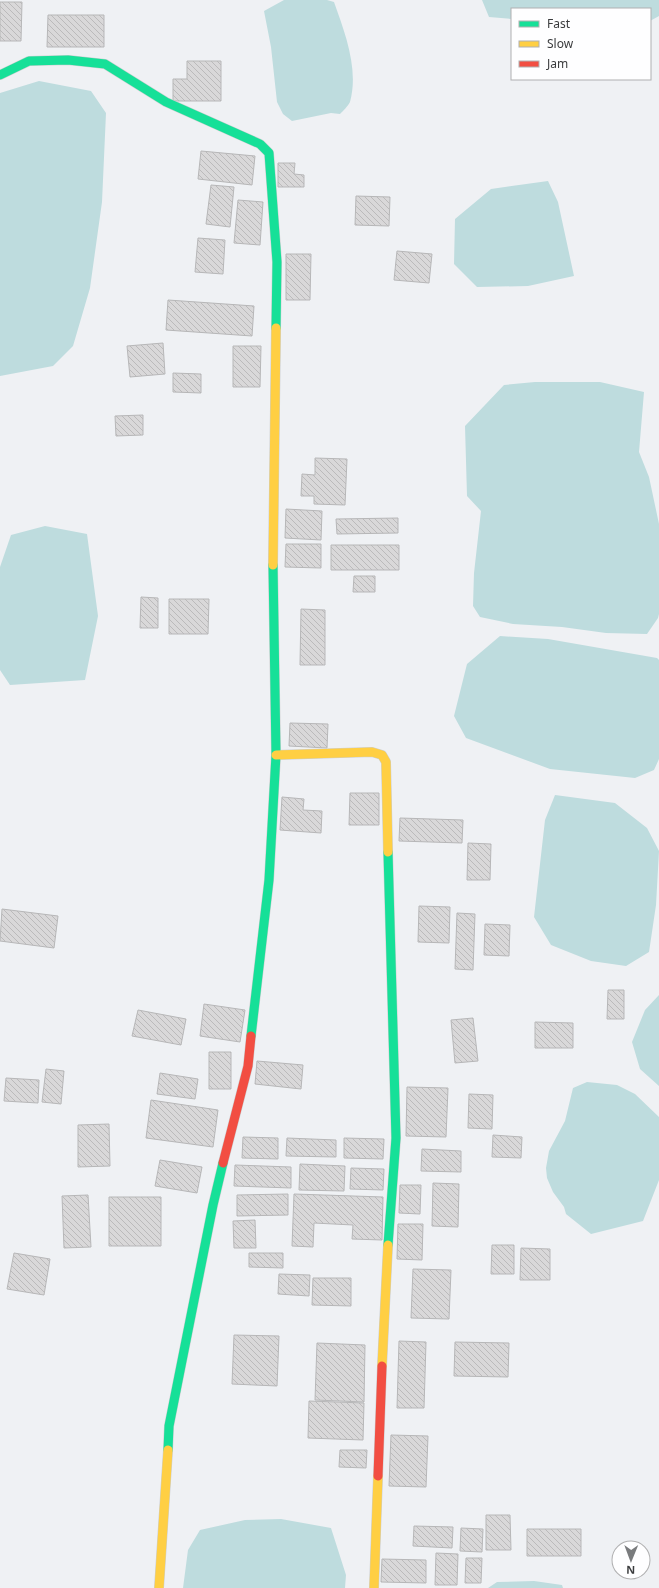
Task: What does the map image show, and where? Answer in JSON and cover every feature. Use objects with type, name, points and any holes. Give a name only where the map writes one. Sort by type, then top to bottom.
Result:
[{"type":"street","points":[[0,76],[29,61],[68,60],[105,64],[166,102],[249,138],[260,144],[268,153],[277,262],[272,531],[276,755],[269,880],[248,1066],[213,1205],[170,1426],[159,1588]]},
{"type":"street","points":[[276,755],[372,752],[382,754],[386,762],[396,1138],[385,1279],[374,1588]]},
{"type":"water","points":[[284,0],[327,0],[334,2],[350,51],[353,77],[350,102],[340,114],[331,113],[292,121],[283,114],[277,102],[271,47],[264,11]]},
{"type":"water","points":[[482,0],[659,0],[659,16],[651,20],[651,8],[511,8],[511,19],[489,17]]},
{"type":"water","points":[[39,81],[91,91],[106,113],[102,202],[90,288],[73,346],[53,366],[0,376],[0,93]]},
{"type":"water","points":[[548,181],[558,202],[574,276],[528,286],[477,287],[454,264],[455,219],[491,189]]},
{"type":"water","points":[[535,382],[600,382],[644,392],[639,452],[649,477],[659,524],[659,614],[658,618],[647,634],[606,633],[562,627],[513,624],[480,617],[473,606],[474,573],[481,511],[467,496],[465,426],[504,385]]},
{"type":"water","points":[[45,526],[87,534],[98,616],[85,680],[10,685],[0,670],[0,567],[11,535]]},
{"type":"water","points":[[500,636],[548,639],[657,658],[659,660],[659,759],[654,770],[635,778],[550,769],[466,738],[454,716],[467,664]]},
{"type":"water","points":[[555,795],[615,803],[647,828],[659,851],[656,905],[649,952],[626,966],[591,961],[551,945],[534,917],[545,820]]},
{"type":"water","points":[[659,995],[659,1086],[640,1069],[632,1042],[645,1010]]},
{"type":"water","points":[[587,1082],[617,1085],[635,1094],[659,1117],[659,1180],[643,1221],[591,1234],[566,1214],[564,1207],[553,1192],[547,1178],[546,1168],[549,1151],[565,1121],[573,1088]]},
{"type":"water","points":[[281,1519],[331,1528],[346,1575],[345,1588],[183,1588],[188,1550],[200,1530],[245,1520]]},
{"type":"water","points":[[534,1581],[562,1585],[563,1588],[488,1588],[497,1582]]},
{"type":"building","points":[[0,2],[22,2],[21,41],[0,41]]},
{"type":"building","points":[[48,15],[104,15],[104,47],[47,47]]},
{"type":"building","points":[[187,61],[221,61],[221,101],[173,101],[173,79],[187,79]]},
{"type":"building","points":[[201,151],[255,156],[252,185],[198,179]]},
{"type":"building","points":[[278,163],[295,163],[294,174],[304,175],[304,187],[278,187]]},
{"type":"building","points":[[211,185],[234,187],[230,227],[206,224]]},
{"type":"building","points":[[356,196],[390,197],[389,226],[355,225]]},
{"type":"building","points":[[238,200],[263,202],[260,245],[234,243]]},
{"type":"building","points":[[198,238],[225,240],[223,274],[195,272]]},
{"type":"building","points":[[397,251],[432,254],[429,283],[394,280]]},
{"type":"building","points":[[286,254],[311,254],[310,300],[286,300]]},
{"type":"building","points":[[168,300],[254,306],[252,336],[166,330]]},
{"type":"building","points":[[163,343],[165,374],[130,377],[127,346]]},
{"type":"building","points":[[233,346],[261,346],[260,387],[233,387]]},
{"type":"building","points":[[173,373],[201,374],[201,393],[173,392]]},
{"type":"building","points":[[143,415],[143,435],[116,436],[115,416]]},
{"type":"building","points":[[315,458],[347,459],[345,505],[314,504],[314,496],[301,496],[302,474],[315,475]]},
{"type":"building","points":[[286,509],[322,511],[321,540],[285,538]]},
{"type":"building","points":[[398,518],[398,533],[337,534],[336,519]]},
{"type":"building","points":[[286,544],[321,544],[321,568],[285,567]]},
{"type":"building","points":[[331,545],[399,545],[399,570],[331,570]]},
{"type":"building","points":[[354,576],[375,576],[375,592],[353,592]]},
{"type":"building","points":[[141,597],[158,598],[158,628],[140,628]]},
{"type":"building","points":[[169,599],[209,599],[208,634],[169,634]]},
{"type":"building","points":[[301,609],[325,610],[325,665],[300,665]]},
{"type":"building","points":[[290,723],[328,724],[327,748],[289,746]]},
{"type":"building","points":[[350,793],[379,793],[379,825],[349,825]]},
{"type":"building","points":[[282,797],[304,799],[303,810],[322,811],[321,833],[280,830]]},
{"type":"building","points":[[400,818],[463,820],[462,843],[399,841]]},
{"type":"building","points":[[468,843],[491,844],[490,880],[467,880]]},
{"type":"building","points":[[419,906],[450,907],[449,943],[418,942]]},
{"type":"building","points":[[2,909],[58,916],[54,948],[0,941]]},
{"type":"building","points":[[457,913],[475,914],[473,970],[455,969]]},
{"type":"building","points":[[485,924],[510,925],[509,956],[484,955]]},
{"type":"building","points":[[608,990],[624,990],[624,1019],[607,1019]]},
{"type":"building","points":[[204,1004],[245,1010],[240,1042],[200,1036]]},
{"type":"building","points":[[138,1010],[186,1019],[181,1045],[132,1036]]},
{"type":"building","points":[[473,1018],[478,1061],[455,1063],[451,1020]]},
{"type":"building","points":[[535,1022],[573,1023],[573,1048],[535,1048]]},
{"type":"building","points":[[209,1052],[231,1052],[231,1089],[209,1089]]},
{"type":"building","points":[[257,1061],[303,1065],[301,1089],[255,1084]]},
{"type":"building","points":[[46,1069],[64,1071],[61,1104],[42,1102]]},
{"type":"building","points":[[160,1073],[198,1079],[195,1099],[157,1094]]},
{"type":"building","points":[[6,1078],[39,1080],[38,1103],[4,1101]]},
{"type":"building","points":[[407,1087],[448,1088],[446,1137],[406,1136]]},
{"type":"building","points":[[469,1094],[493,1095],[492,1129],[468,1128]]},
{"type":"building","points":[[151,1100],[218,1110],[213,1147],[146,1138]]},
{"type":"building","points":[[109,1124],[110,1166],[78,1167],[78,1125]]},
{"type":"building","points":[[493,1135],[522,1137],[521,1158],[492,1157]]},
{"type":"building","points":[[243,1137],[278,1138],[278,1159],[242,1158]]},
{"type":"building","points":[[287,1138],[336,1140],[336,1157],[286,1156]]},
{"type":"building","points":[[344,1138],[384,1139],[383,1159],[344,1158]]},
{"type":"building","points":[[422,1149],[461,1151],[461,1172],[421,1171]]},
{"type":"building","points":[[160,1160],[202,1167],[197,1193],[155,1186]]},
{"type":"building","points":[[300,1164],[345,1166],[344,1191],[299,1190]]},
{"type":"building","points":[[235,1165],[291,1167],[291,1188],[234,1186]]},
{"type":"building","points":[[351,1168],[384,1169],[383,1190],[350,1189]]},
{"type":"building","points":[[433,1183],[459,1184],[458,1227],[432,1226]]},
{"type":"building","points":[[400,1185],[421,1185],[420,1214],[399,1213]]},
{"type":"building","points":[[288,1194],[288,1215],[237,1216],[237,1195]]},
{"type":"building","points":[[294,1194],[383,1197],[382,1240],[352,1239],[353,1225],[314,1223],[313,1247],[292,1246]]},
{"type":"building","points":[[88,1195],[91,1247],[64,1248],[62,1196]]},
{"type":"building","points":[[109,1197],[161,1197],[161,1246],[109,1246]]},
{"type":"building","points":[[255,1220],[256,1248],[234,1248],[233,1221]]},
{"type":"building","points":[[398,1224],[423,1224],[422,1260],[397,1259]]},
{"type":"building","points":[[492,1245],[514,1245],[514,1274],[491,1274]]},
{"type":"building","points":[[521,1248],[550,1249],[550,1280],[520,1280]]},
{"type":"building","points":[[14,1253],[50,1259],[44,1295],[7,1289]]},
{"type":"building","points":[[249,1253],[283,1253],[283,1268],[249,1267]]},
{"type":"building","points":[[413,1269],[451,1270],[449,1319],[411,1318]]},
{"type":"building","points":[[279,1274],[310,1275],[309,1296],[278,1294]]},
{"type":"building","points":[[313,1278],[351,1278],[351,1306],[312,1305]]},
{"type":"building","points":[[234,1335],[279,1336],[277,1386],[232,1384]]},
{"type":"building","points":[[399,1341],[426,1342],[424,1408],[397,1408]]},
{"type":"building","points":[[455,1342],[509,1343],[508,1377],[454,1376]]},
{"type":"building","points":[[317,1343],[365,1345],[364,1402],[315,1400]]},
{"type":"building","points":[[309,1401],[364,1403],[363,1440],[308,1438]]},
{"type":"building","points":[[391,1435],[428,1436],[426,1487],[389,1486]]},
{"type":"building","points":[[340,1450],[367,1450],[366,1468],[339,1467]]},
{"type":"building","points":[[486,1515],[510,1515],[511,1550],[486,1550]]},
{"type":"building","points":[[414,1526],[453,1527],[452,1548],[413,1546]]},
{"type":"building","points":[[461,1528],[483,1529],[482,1552],[460,1551]]},
{"type":"building","points":[[527,1529],[581,1529],[581,1556],[527,1556]]},
{"type":"building","points":[[436,1553],[458,1554],[457,1585],[435,1585]]},
{"type":"building","points":[[466,1558],[482,1558],[481,1583],[465,1583]]},
{"type":"building","points":[[382,1559],[426,1560],[426,1583],[381,1582]]},
{"type":"traffic: fast","points":[[0,75],[29,61],[68,60],[105,64],[166,102],[260,144],[269,153],[277,262],[276,328]]},
{"type":"traffic: fast","points":[[251,1036],[269,880],[276,755],[273,565]]},
{"type":"traffic: fast","points":[[388,852],[396,1138],[388,1245]]},
{"type":"traffic: fast","points":[[168,1450],[169,1426],[213,1205],[223,1163]]},
{"type":"traffic: slow","points":[[273,565],[276,328]]},
{"type":"traffic: slow","points":[[276,755],[372,752],[382,755],[386,762],[388,852]]},
{"type":"traffic: slow","points":[[382,1366],[388,1245]]},
{"type":"traffic: slow","points":[[159,1588],[168,1450]]},
{"type":"traffic: slow","points":[[374,1588],[378,1476]]},
{"type":"traffic: jam","points":[[223,1163],[248,1066],[251,1036]]},
{"type":"traffic: jam","points":[[378,1476],[382,1366]]}]
